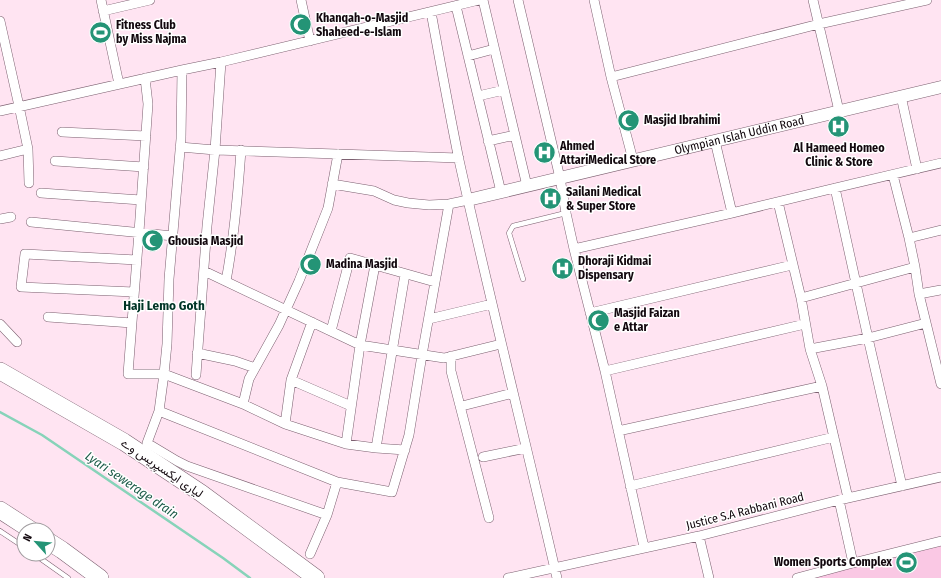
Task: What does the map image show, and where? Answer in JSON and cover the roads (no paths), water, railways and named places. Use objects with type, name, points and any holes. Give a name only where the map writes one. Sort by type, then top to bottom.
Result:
[{"type":"highway","name":"لیاری ایکسپریس وے","points":[[0,371],[130,446],[201,493],[316,578]]},
{"type":"highway","points":[[0,510],[19,522]]},
{"type":"highway","points":[[56,546],[100,578]]},
{"type":"street","points":[[101,0],[119,84]]},
{"type":"street","points":[[103,10],[150,0]]},
{"type":"street","points":[[301,0],[310,41]]},
{"type":"street","points":[[0,111],[221,62],[479,0]]},
{"type":"street","points":[[483,0],[527,186]]},
{"type":"street","points":[[518,0],[560,178],[574,249],[605,371],[644,547]]},
{"type":"street","points":[[594,0],[611,77],[633,160]]},
{"type":"street","points":[[813,0],[839,111]]},
{"type":"street","points":[[611,77],[819,24],[927,0]]},
{"type":"street","points":[[456,6],[501,192]]},
{"type":"street","points":[[431,12],[468,200],[557,578]]},
{"type":"street","points":[[0,22],[28,149],[30,183]]},
{"type":"street","points":[[468,56],[494,49]]},
{"type":"street","points":[[196,375],[221,62]]},
{"type":"street","points":[[0,68],[10,66]]},
{"type":"street","points":[[182,70],[180,147],[169,279],[164,374],[159,411],[147,443],[187,466],[327,515]]},
{"type":"street","points":[[145,78],[148,104],[128,374],[164,374],[243,404],[285,424],[346,444],[405,450]]},
{"type":"street","name":"Olympian Islah Uddin Road","points":[[468,200],[941,87]]},
{"type":"street","points":[[478,96],[504,90]]},
{"type":"street","points":[[901,96],[918,169]]},
{"type":"street","points":[[62,132],[146,136]]},
{"type":"street","points":[[488,141],[515,134]]},
{"type":"street","points":[[715,141],[732,213]]},
{"type":"street","points":[[180,147],[215,150],[459,158]]},
{"type":"street","points":[[0,156],[28,149]]},
{"type":"street","points":[[226,281],[236,217],[241,150]]},
{"type":"street","points":[[243,404],[249,379],[286,310],[328,208],[338,154]]},
{"type":"street","points":[[55,162],[144,167]]},
{"type":"street","points":[[574,249],[941,163]]},
{"type":"street","points":[[893,175],[909,238],[926,323],[937,351],[941,384]]},
{"type":"street","points":[[332,184],[374,191],[394,200],[408,203],[429,205],[449,204],[468,200]]},
{"type":"street","points":[[835,188],[902,486]]},
{"type":"street","points":[[41,193],[141,200]]},
{"type":"street","points":[[778,202],[801,298],[810,349],[822,386],[834,437],[853,562]]},
{"type":"street","points":[[159,411],[337,482],[392,492],[409,435],[449,204]]},
{"type":"street","points":[[0,219],[11,217]]},
{"type":"street","points":[[31,222],[173,236]]},
{"type":"street","points":[[909,238],[941,230]]},
{"type":"street","points":[[134,292],[21,287],[26,254],[137,260]]},
{"type":"street","points":[[331,331],[350,258],[436,282]]},
{"type":"street","points":[[346,444],[360,345],[376,265]]},
{"type":"street","points":[[590,313],[792,265]]},
{"type":"street","points":[[801,298],[915,267]]},
{"type":"street","points":[[204,271],[360,345],[444,358],[501,344]]},
{"type":"street","points":[[376,448],[406,274]]},
{"type":"street","points":[[919,294],[941,290]]},
{"type":"street","points":[[429,319],[492,304]]},
{"type":"street","points":[[48,317],[132,323]]},
{"type":"street","points":[[285,424],[291,380],[312,322]]},
{"type":"street","points":[[810,349],[868,338],[926,323]]},
{"type":"street","points":[[0,324],[18,342]]},
{"type":"street","points":[[605,371],[806,324]]},
{"type":"street","points":[[197,352],[235,361],[255,368]]},
{"type":"street","points":[[451,356],[451,371],[488,518]]},
{"type":"street","points":[[291,380],[351,406]]},
{"type":"street","points":[[618,431],[822,386]]},
{"type":"street","points":[[462,406],[513,393]]},
{"type":"street","points":[[630,486],[834,437]]},
{"type":"street","points":[[483,457],[526,448]]},
{"type":"street","name":"Justice S.A Rabbani Road","points":[[508,578],[699,536],[844,499],[941,477]]},
{"type":"street","points":[[310,554],[327,515],[337,482]]},
{"type":"street","points":[[699,536],[709,578]]},
{"type":"street","points":[[797,578],[853,562],[941,541]]},
{"type":"lane","points":[[522,280],[509,233],[511,229],[513,226],[566,213]]},
{"type":"lane","points":[[0,531],[16,542]]},
{"type":"lane","points":[[45,562],[68,578]]},
{"type":"waterway","name":"Lyari sewerage drain","points":[[0,412],[42,435],[250,578]]},
{"type":"place","name":"Khanqah-o-Masjid Shaheed-e-Islam","points":[[300,25]]},
{"type":"place","name":"Fitness Club by Miss Najma","points":[[100,32]]},
{"type":"place","name":"Masjid Ibrahimi","points":[[629,120]]},
{"type":"place","name":"Al Hameed Homeo Clinic & Store","points":[[839,127]]},
{"type":"place","name":"Ahmed AttariMedical Store","points":[[545,153]]},
{"type":"place","name":"Sailani Medical & Super Store","points":[[551,199]]},
{"type":"place","name":"Ghousia Masjid","points":[[152,241]]},
{"type":"place","name":"Madina Masjid","points":[[310,264]]},
{"type":"place","name":"Dhoraji Kidmai Dispensary","points":[[563,268]]},
{"type":"place","name":"Masjid Faizan e Attar","points":[[599,320]]},
{"type":"place","name":"Women Sports Complex","points":[[907,562]]},
{"type":"district","name":"Haji Lemo Goth","points":[[164,305]]}]
